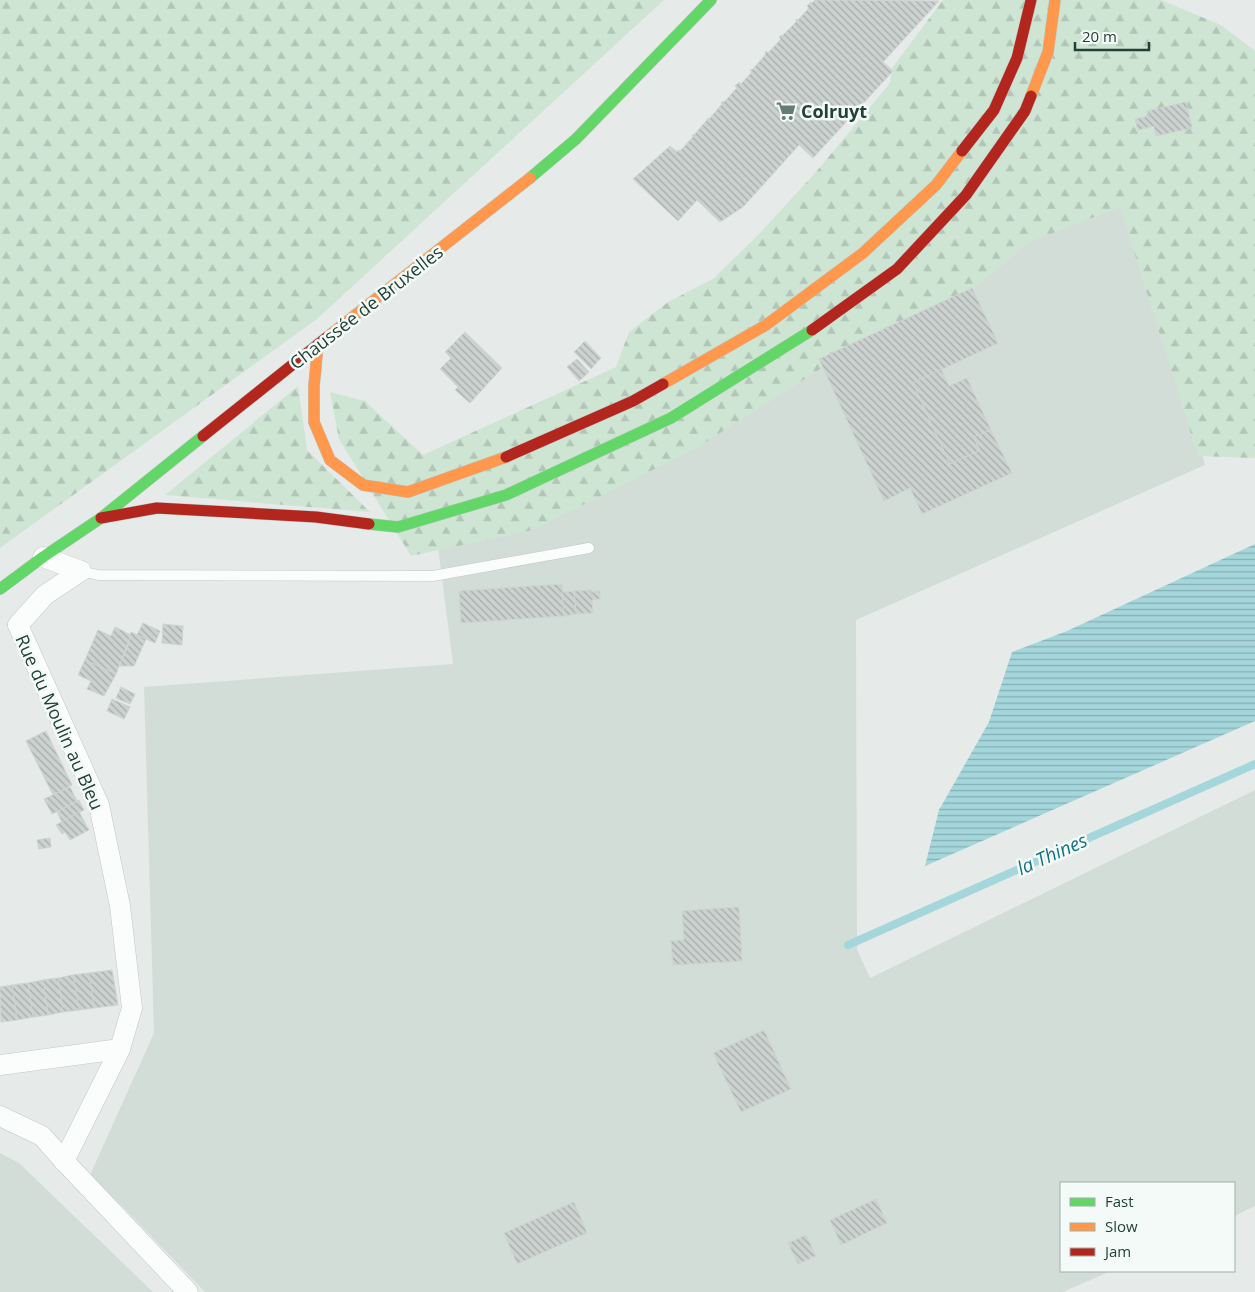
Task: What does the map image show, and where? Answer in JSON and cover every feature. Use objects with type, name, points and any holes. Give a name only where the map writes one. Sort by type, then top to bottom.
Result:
[{"type":"main road","name":"Chaussée de Bruxelles","points":[[0,589],[101,518],[318,344],[514,192],[576,139],[711,0]]},
{"type":"main road","points":[[318,344],[314,386],[314,422],[330,460],[363,485],[408,492],[513,455],[633,401],[766,325],[863,253],[936,185],[994,110],[1017,58],[1031,0]]},
{"type":"main road","points":[[101,518],[157,508],[306,517],[398,526],[506,495],[671,418],[804,336],[897,269],[966,195],[1025,111],[1048,52],[1055,0]]},
{"type":"street","points":[[43,557],[81,571]]},
{"type":"street","name":"Rue du Moulin au Bleu","points":[[64,1162],[120,1049],[132,1008],[120,906],[100,806],[9,625],[45,595],[81,571]]},
{"type":"street","points":[[0,1064],[120,1049]]},
{"type":"street","points":[[0,1116],[42,1136],[64,1162],[188,1292]]},
{"type":"lane","points":[[81,571],[98,575],[433,576],[589,548]]},
{"type":"shaded area","points":[[1127,178],[1205,465],[856,620],[857,949],[870,978],[1255,790],[1255,1206],[1235,1216],[1235,1182],[1060,1182],[1060,1272],[1109,1272],[1063,1292],[205,1292],[90,1175],[154,1033],[144,687],[453,664],[435,524]]},
{"type":"shaded area","points":[[0,1153],[19,1163],[153,1292],[0,1292]]},
{"type":"green space","points":[[0,0],[664,0],[317,319],[0,548]]},
{"type":"green space","points":[[943,0],[1161,0],[1221,25],[1255,51],[1255,458],[1198,456],[1120,207],[1030,242],[968,293],[881,330],[695,449],[532,530],[411,556],[339,439],[330,392],[365,401],[423,455],[616,367],[629,332],[668,302],[713,279],[760,233],[816,172],[890,83],[892,68]]},
{"type":"green space","points":[[298,386],[307,450],[370,512],[165,495]]},
{"type":"water","points":[[1255,544],[1255,721],[925,866],[939,810],[989,722],[1012,652],[1067,631]]},
{"type":"building","name":"Colruyt","points":[[815,0],[939,1],[883,62],[893,71],[813,158],[799,145],[743,207],[720,222],[697,200],[678,221],[633,179],[670,146],[677,152],[678,150],[680,151],[721,103],[737,88],[735,86],[739,82],[741,84],[752,72],[750,70],[766,54],[766,51],[768,53],[781,39],[779,37],[796,22],[796,19],[798,20],[809,8],[807,6]]},
{"type":"building","points":[[1186,102],[1192,128],[1156,136],[1154,126],[1138,130],[1135,119],[1149,116],[1147,111]]},
{"type":"building","points":[[972,288],[998,343],[913,383],[950,464],[980,450],[973,437],[991,430],[1012,473],[922,514],[910,488],[884,501],[819,359]]},
{"type":"building","points":[[465,332],[502,368],[470,403],[455,390],[458,387],[440,369],[451,358],[445,352]]},
{"type":"building","points":[[585,341],[601,358],[591,369],[574,352]]},
{"type":"building","points":[[577,359],[589,372],[579,381],[567,367]]},
{"type":"building","points":[[941,369],[949,386],[967,378],[991,430],[973,437],[980,450],[950,464],[913,383]]},
{"type":"building","points":[[562,584],[564,616],[461,623],[459,591]]},
{"type":"building","points":[[591,590],[592,592],[600,591],[600,599],[592,600],[593,613],[576,614],[574,591]]},
{"type":"building","points":[[574,591],[576,614],[564,616],[562,592]]},
{"type":"building","points":[[143,623],[160,631],[155,643],[137,635]]},
{"type":"building","points":[[163,624],[183,626],[182,645],[162,643]]},
{"type":"building","points":[[115,627],[131,635],[116,674],[85,660],[98,630],[111,636]]},
{"type":"building","points":[[131,632],[146,639],[134,666],[119,666],[128,646]]},
{"type":"building","points":[[85,660],[116,674],[104,696],[87,689],[91,681],[78,675]]},
{"type":"building","points":[[121,687],[135,694],[130,704],[116,698]]},
{"type":"building","points":[[112,699],[130,707],[124,719],[107,711]]},
{"type":"building","points":[[46,731],[72,785],[53,795],[26,741]]},
{"type":"building","points":[[70,787],[77,801],[52,814],[44,799]]},
{"type":"building","points":[[79,800],[84,810],[62,822],[57,812]]},
{"type":"building","points":[[79,812],[89,830],[70,840],[65,832],[62,834],[56,825]]},
{"type":"building","points":[[50,838],[51,847],[39,849],[37,840]]},
{"type":"building","points":[[739,907],[742,961],[673,965],[671,941],[684,940],[682,911]]},
{"type":"building","points":[[112,970],[118,1005],[94,1008],[89,973]]},
{"type":"building","points":[[89,973],[94,1008],[79,1010],[73,975]]},
{"type":"building","points":[[73,975],[79,1010],[63,1012],[58,978]]},
{"type":"building","points":[[58,978],[63,1012],[48,1015],[43,980]]},
{"type":"building","points":[[43,980],[48,1015],[33,1017],[28,983]]},
{"type":"building","points":[[28,983],[33,1017],[17,1020],[12,985]]},
{"type":"building","points":[[12,985],[17,1020],[1,1022],[0,987]]},
{"type":"building","points":[[764,1030],[791,1089],[741,1112],[713,1053]]},
{"type":"building","points":[[876,1199],[887,1223],[841,1245],[830,1220]]},
{"type":"building","points":[[574,1202],[587,1233],[517,1264],[504,1233]]},
{"type":"building","points":[[806,1235],[816,1256],[798,1264],[788,1243]]},
{"type":"waterway","name":"la Thines","points":[[848,945],[1255,764]]},
{"type":"traffic: fast","points":[[530,178],[576,139],[711,0]]},
{"type":"traffic: fast","points":[[369,524],[398,527],[506,495],[671,418],[812,330]]},
{"type":"traffic: fast","points":[[0,589],[101,518],[203,436]]},
{"type":"traffic: slow","points":[[1031,96],[1048,52],[1055,0]]},
{"type":"traffic: slow","points":[[663,384],[766,325],[863,253],[936,185],[962,151]]},
{"type":"traffic: slow","points":[[326,338],[530,178]]},
{"type":"traffic: slow","points":[[318,344],[314,386],[314,422],[330,460],[363,485],[408,492],[506,457]]},
{"type":"traffic: jam","points":[[962,151],[994,110],[1017,58],[1031,0]]},
{"type":"traffic: jam","points":[[812,330],[897,269],[966,195],[1025,111],[1031,96]]},
{"type":"traffic: jam","points":[[203,436],[326,338]]},
{"type":"traffic: jam","points":[[506,457],[633,401],[663,384]]},
{"type":"traffic: jam","points":[[101,518],[157,508],[316,517],[369,524]]},
{"type":"place","name":"Colruyt","points":[[786,111]]}]
